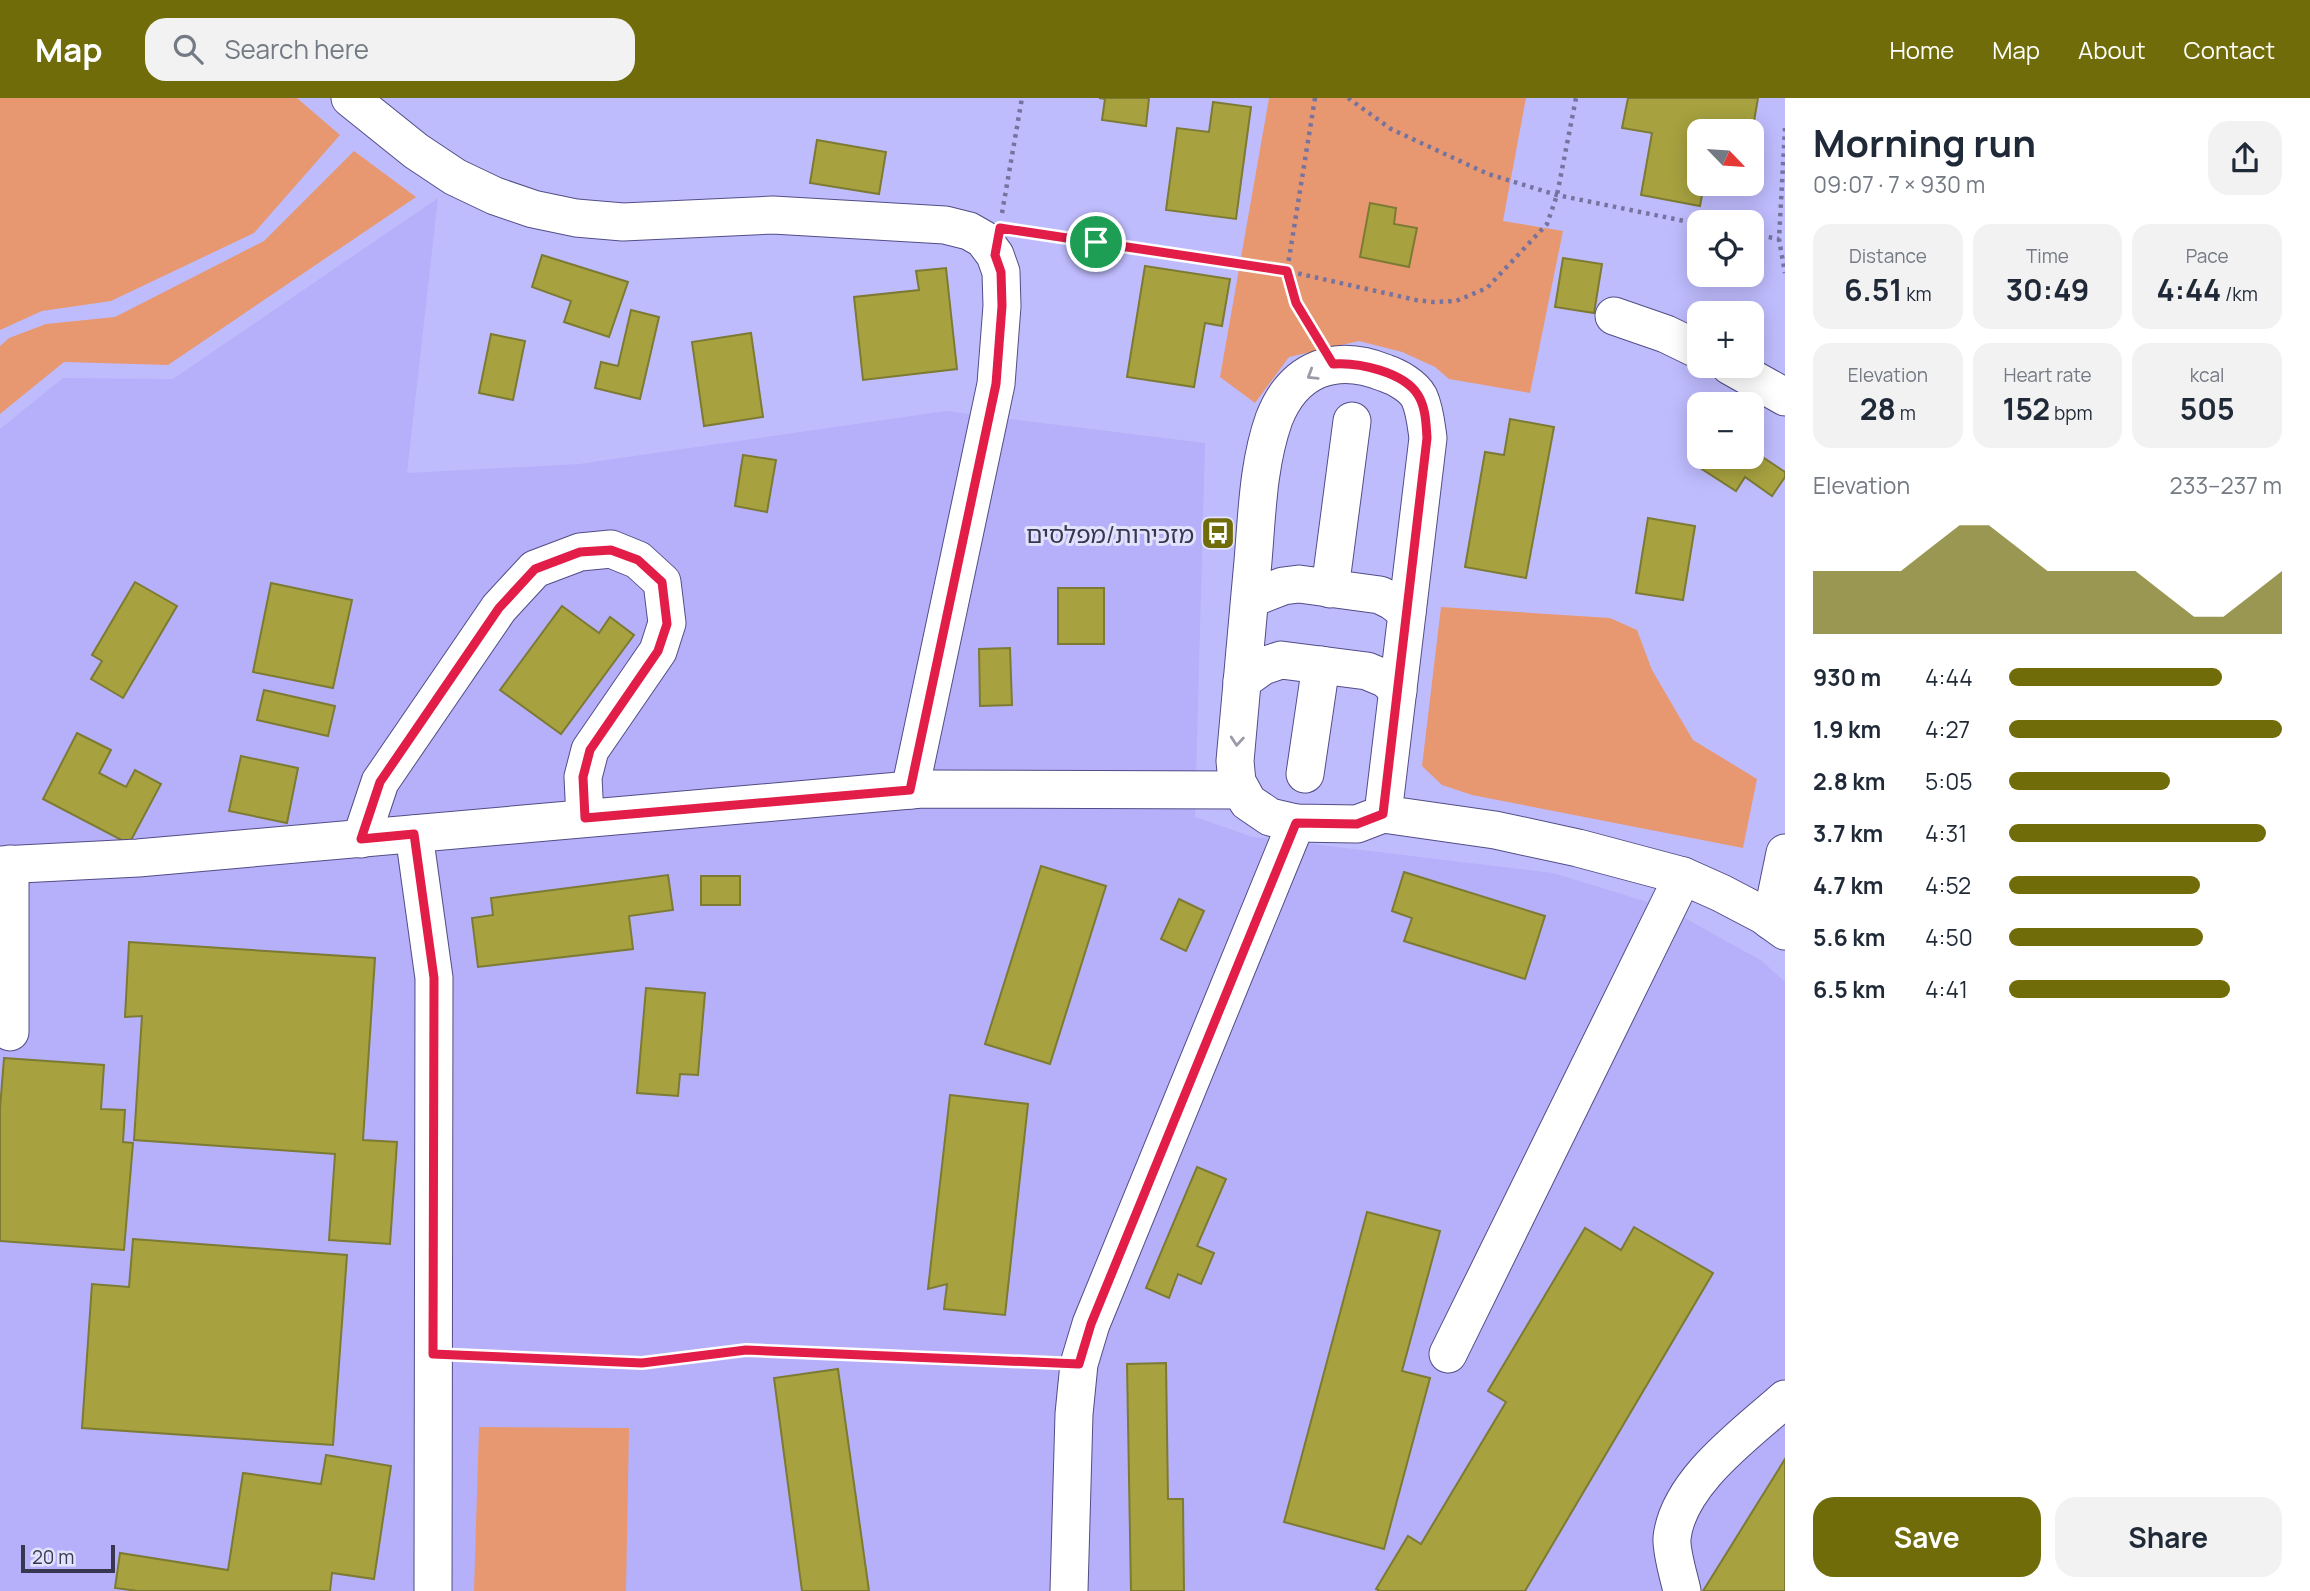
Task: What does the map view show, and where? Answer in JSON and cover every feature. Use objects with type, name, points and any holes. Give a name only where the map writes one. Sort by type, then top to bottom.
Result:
[{"type":"street","points":[[350,98],[416,151],[455,177],[495,196],[533,209],[576,218],[623,222],[773,215],[945,225],[970,231],[984,239],[998,241],[1002,306],[996,384],[910,790]]},
{"type":"street","points":[[1614,316],[1687,344]]},
{"type":"street","points":[[1383,814],[1427,438],[1425,415],[1418,394],[1403,382],[1369,367],[1347,363],[1333,364],[1311,373],[1290,391],[1275,418],[1267,448],[1258,499],[1235,761],[1237,782],[1248,802],[1270,817],[1296,823],[1357,824],[1383,814],[1495,830],[1640,863],[1682,876],[1721,893],[1778,926],[1785,853]]},
{"type":"street","points":[[1751,378],[1785,397]]},
{"type":"street","points":[[1330,589],[1352,421]]},
{"type":"street","points":[[361,839],[380,782],[499,608],[535,569],[580,552],[611,550],[638,560],[662,582],[667,624],[658,651],[590,750],[583,777],[585,818]]},
{"type":"street","points":[[1250,599],[1283,586],[1299,584],[1380,595],[1392,600],[1407,612]]},
{"type":"street","points":[[1242,681],[1263,666],[1280,660],[1367,671],[1386,679],[1398,691]]},
{"type":"street","points":[[1305,774],[1321,665]]},
{"type":"street","points":[[10,1032],[5,864],[138,858],[910,790],[1241,789]]},
{"type":"street","points":[[1069,1591],[1073,1414],[1079,1364],[1091,1324],[1296,823]]},
{"type":"street","points":[[414,834],[434,978],[433,1591]]},
{"type":"street","points":[[1448,1354],[1682,876]]},
{"type":"street","points":[[1682,1591],[1672,1539],[1684,1502],[1707,1469],[1785,1399]]},
{"type":"path","points":[[1022,98],[998,241],[1287,271],[1433,302],[1456,301],[1486,288],[1547,224],[1556,195],[1576,98]]},
{"type":"path","points":[[1315,98],[1287,271],[1296,303],[1333,364]]},
{"type":"path","points":[[1348,98],[1391,129],[1488,174],[1556,195],[1687,221]]},
{"type":"path","points":[[1785,128],[1779,239],[1785,273]]},
{"type":"path","points":[[1764,236],[1779,239]]},
{"type":"path","points":[[433,1354],[642,1363],[746,1350],[1079,1364]]},
{"type":"shaded area","points":[[0,98],[297,98],[340,135],[254,233],[111,301],[42,311],[0,330]]},
{"type":"shaded area","points":[[1269,98],[1526,98],[1503,221],[1563,231],[1530,393],[1449,379],[1435,367],[1402,352],[1359,341],[1289,357],[1255,403],[1220,377]]},
{"type":"shaded area","points":[[354,151],[416,197],[168,365],[64,362],[0,414],[0,346],[9,338],[46,324],[115,317],[264,241]]},
{"type":"shaded area","points":[[438,198],[407,473],[579,464],[946,411],[1205,443],[1195,817],[1253,837],[1553,873],[1667,908],[1762,961],[1785,982],[1785,1591],[0,1591],[0,429],[63,378],[173,379]]},
{"type":"shaded area","points":[[1441,607],[1610,618],[1637,630],[1652,670],[1693,740],[1757,779],[1743,848],[1472,795],[1442,785],[1422,766]]},
{"type":"shaded area","points":[[479,1427],[629,1428],[626,1591],[474,1591]]},
{"type":"building","points":[[1099,98],[1149,98],[1146,126],[1102,120],[1105,99]]},
{"type":"building","points":[[1628,98],[1758,98],[1754,119],[1687,119],[1687,196],[1702,196],[1700,206],[1641,195],[1652,133],[1622,128]]},
{"type":"building","points":[[1213,102],[1251,107],[1236,219],[1166,210],[1177,128],[1209,132]]},
{"type":"building","points":[[817,140],[886,152],[879,194],[810,183]]},
{"type":"building","points":[[1370,203],[1396,208],[1394,224],[1417,228],[1409,267],[1360,257]]},
{"type":"building","points":[[542,255],[628,282],[609,337],[564,322],[571,301],[532,287]]},
{"type":"building","points":[[1563,258],[1602,264],[1594,313],[1555,307]]},
{"type":"building","points":[[1145,266],[1230,279],[1222,326],[1205,323],[1194,387],[1127,377]]},
{"type":"building","points":[[946,268],[957,369],[863,380],[854,297],[919,290],[916,271]]},
{"type":"building","points":[[631,310],[659,317],[640,399],[595,388],[601,362],[618,366]]},
{"type":"building","points":[[751,333],[763,417],[704,426],[692,342]]},
{"type":"building","points":[[491,334],[525,341],[513,400],[479,393]]},
{"type":"building","points":[[1510,419],[1554,427],[1526,578],[1465,567],[1485,452],[1504,455]]},
{"type":"building","points":[[743,455],[776,460],[767,512],[735,506]]},
{"type":"building","points":[[1764,458],[1785,472],[1785,477],[1772,496],[1745,477],[1736,491],[1702,469],[1764,469]]},
{"type":"building","points":[[1648,518],[1695,526],[1683,600],[1636,593]]},
{"type":"building","points":[[135,582],[177,606],[123,698],[91,679],[102,661],[92,655]]},
{"type":"building","points":[[271,583],[352,600],[333,688],[253,672]]},
{"type":"building","points":[[1058,588],[1104,588],[1104,644],[1058,644]]},
{"type":"building","points":[[562,606],[599,633],[610,617],[634,635],[561,734],[500,690]]},
{"type":"building","points":[[1010,648],[1012,705],[980,706],[979,649]]},
{"type":"building","points":[[264,690],[335,706],[328,736],[257,720]]},
{"type":"building","points":[[77,733],[111,750],[99,773],[126,787],[135,770],[161,784],[129,844],[43,799]]},
{"type":"building","points":[[241,756],[298,768],[287,823],[229,811]]},
{"type":"building","points":[[1041,866],[1106,886],[1050,1064],[985,1044]]},
{"type":"building","points":[[1404,872],[1545,916],[1525,979],[1404,941],[1412,918],[1392,911]]},
{"type":"building","points":[[668,875],[673,910],[629,916],[633,949],[478,967],[472,918],[493,915],[491,898]]},
{"type":"building","points":[[701,876],[740,876],[740,905],[701,905]]},
{"type":"building","points":[[1179,899],[1204,911],[1186,951],[1161,939]]},
{"type":"building","points":[[129,942],[375,958],[363,1140],[397,1142],[390,1244],[329,1240],[335,1154],[134,1140],[142,1016],[125,1017]]},
{"type":"building","points":[[646,988],[705,993],[698,1075],[680,1074],[678,1096],[637,1093]]},
{"type":"building","points":[[4,1058],[104,1065],[101,1109],[125,1110],[123,1142],[133,1143],[124,1250],[0,1241],[0,1108]]},
{"type":"building","points":[[950,1095],[1028,1104],[1005,1315],[944,1309],[947,1284],[928,1289]]},
{"type":"building","points":[[1197,1167],[1226,1179],[1197,1246],[1214,1253],[1201,1284],[1178,1274],[1169,1298],[1146,1288]]},
{"type":"building","points":[[1367,1212],[1440,1231],[1402,1371],[1430,1378],[1384,1549],[1284,1522]]},
{"type":"building","points":[[1634,1227],[1713,1273],[1525,1591],[1376,1589],[1408,1536],[1421,1544],[1506,1402],[1488,1391],[1585,1228],[1621,1250]]},
{"type":"building","points":[[133,1239],[347,1255],[333,1445],[82,1428],[92,1284],[129,1287]]},
{"type":"building","points":[[1166,1363],[1168,1499],[1183,1499],[1184,1591],[1131,1591],[1127,1364]]},
{"type":"building","points":[[838,1369],[869,1591],[802,1591],[774,1378]]},
{"type":"building","points":[[326,1455],[391,1466],[374,1579],[332,1573],[330,1591],[138,1591],[115,1588],[120,1553],[228,1570],[243,1473],[321,1484]]},
{"type":"building","points":[[1785,1459],[1785,1591],[1703,1591]]},
{"type":"place","name":"מזכירות/מפלסים","points":[[1218,533]]},
{"type":"route","points":[[1000,228],[1096,242],[1287,271],[1296,303],[1333,364],[1347,363],[1369,367],[1403,382],[1418,394],[1425,415],[1427,438],[1383,814],[1357,824],[1296,823],[1091,1324],[1079,1364],[746,1350],[642,1363],[433,1354],[434,978],[414,834],[361,839],[380,782],[499,608],[535,569],[580,552],[611,550],[638,560],[662,582],[667,624],[658,651],[590,750],[583,777],[585,818],[910,790],[996,384],[1002,306],[1001,272],[995,255],[1000,228]]}]
